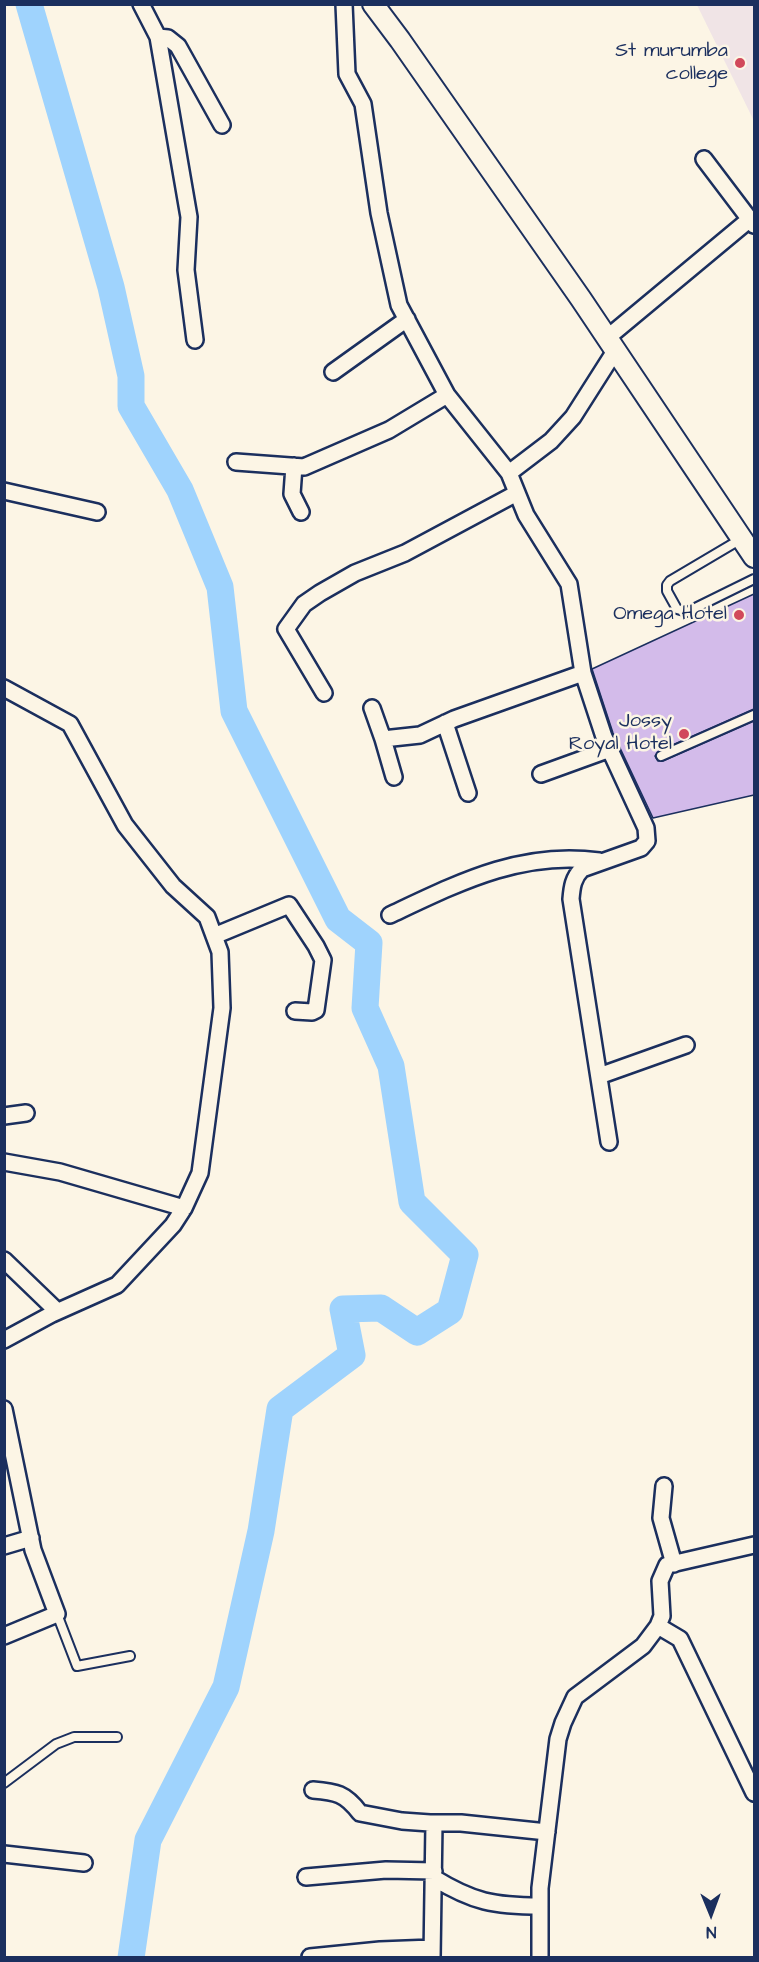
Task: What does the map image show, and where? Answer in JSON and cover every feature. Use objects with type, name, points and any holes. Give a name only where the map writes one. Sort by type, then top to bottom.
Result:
[{"type":"street","points":[[141,4],[158,37],[189,217],[186,270],[195,340]]},
{"type":"street","points":[[344,4],[346,74],[363,104],[379,213],[399,305],[447,395],[509,473],[526,515],[569,584],[584,673],[604,737],[646,828],[647,841],[641,848],[582,869],[572,884],[571,899],[609,1142]]},
{"type":"street","points":[[373,4],[407,49],[611,344],[754,557]]},
{"type":"street","points":[[158,37],[168,38],[178,46],[222,125]]},
{"type":"street","points":[[509,473],[551,441],[573,417],[611,344],[752,222],[704,159]]},
{"type":"street","points":[[333,372],[407,319]]},
{"type":"street","points":[[236,462],[304,467],[389,429],[447,395]]},
{"type":"street","points":[[294,466],[292,494],[301,512]]},
{"type":"street","points":[[4,491],[97,512]]},
{"type":"street","points":[[324,693],[286,629],[304,604],[355,573],[405,553],[517,493]]},
{"type":"street","points":[[383,739],[420,735],[445,723],[584,673]]},
{"type":"street","points":[[4,688],[70,724],[125,825],[173,886],[207,917],[220,952],[222,1008],[200,1173],[184,1208],[173,1225],[117,1285],[57,1311],[4,1340]]},
{"type":"street","points":[[372,708],[394,777]]},
{"type":"street","points":[[445,723],[468,793]]},
{"type":"street","points":[[541,774],[610,749]]},
{"type":"street","points":[[390,915],[465,879],[510,866],[581,858],[602,861]]},
{"type":"street","points":[[214,936],[289,905],[323,960],[316,1010],[312,1012],[295,1011]]},
{"type":"street","points":[[599,1076],[686,1045]]},
{"type":"street","points":[[4,1116],[26,1113]]},
{"type":"street","points":[[4,1162],[60,1172],[184,1208]]},
{"type":"street","points":[[4,1260],[57,1311]]},
{"type":"street","points":[[4,1408],[33,1550],[57,1614],[4,1636]]},
{"type":"street","points":[[664,1486],[661,1518],[674,1564]]},
{"type":"street","points":[[4,1546],[31,1538]]},
{"type":"street","points":[[540,1958],[540,1888],[558,1738],[575,1697],[643,1646],[658,1626],[662,1616],[661,1574],[667,1565],[754,1545]]},
{"type":"street","points":[[658,1626],[680,1639],[754,1793]]},
{"type":"street","points":[[313,1790],[334,1792],[350,1799],[360,1813],[402,1821],[460,1823],[547,1832]]},
{"type":"street","points":[[310,1957],[381,1950],[432,1952],[434,1823]]},
{"type":"street","points":[[4,1854],[84,1863]]},
{"type":"street","points":[[306,1877],[386,1870],[434,1874],[460,1894],[479,1900],[515,1906],[540,1906]]},
{"type":"lane","points":[[742,538],[670,580],[667,591],[677,609],[687,612],[754,579]]},
{"type":"lane","points":[[661,756],[754,715]]},
{"type":"lane","points":[[57,1614],[77,1666],[130,1656]]},
{"type":"lane","points":[[4,1783],[56,1744],[74,1737],[117,1737]]},
{"type":"shaded area","name":"St murumba college","points":[[697,5],[754,5],[754,121]]},
{"type":"building","name":"Jossy Royal Hotel","points":[[754,594],[754,709],[659,751],[655,756],[658,761],[663,761],[754,721],[754,795],[653,818],[613,733],[592,669]]},
{"type":"waterway","points":[[29,4],[111,287],[131,376],[131,406],[180,490],[220,587],[234,711],[338,919],[369,943],[365,1008],[391,1066],[412,1202],[465,1255],[450,1311],[417,1332],[381,1308],[343,1309],[352,1355],[280,1409],[261,1531],[226,1687],[148,1840],[131,1958]]},
{"type":"place","name":"St murumba college","points":[[740,63]]},
{"type":"place","name":"Omega Hotel","points":[[739,615]]},
{"type":"place","name":"Jossy Royal Hotel","points":[[684,734]]}]
